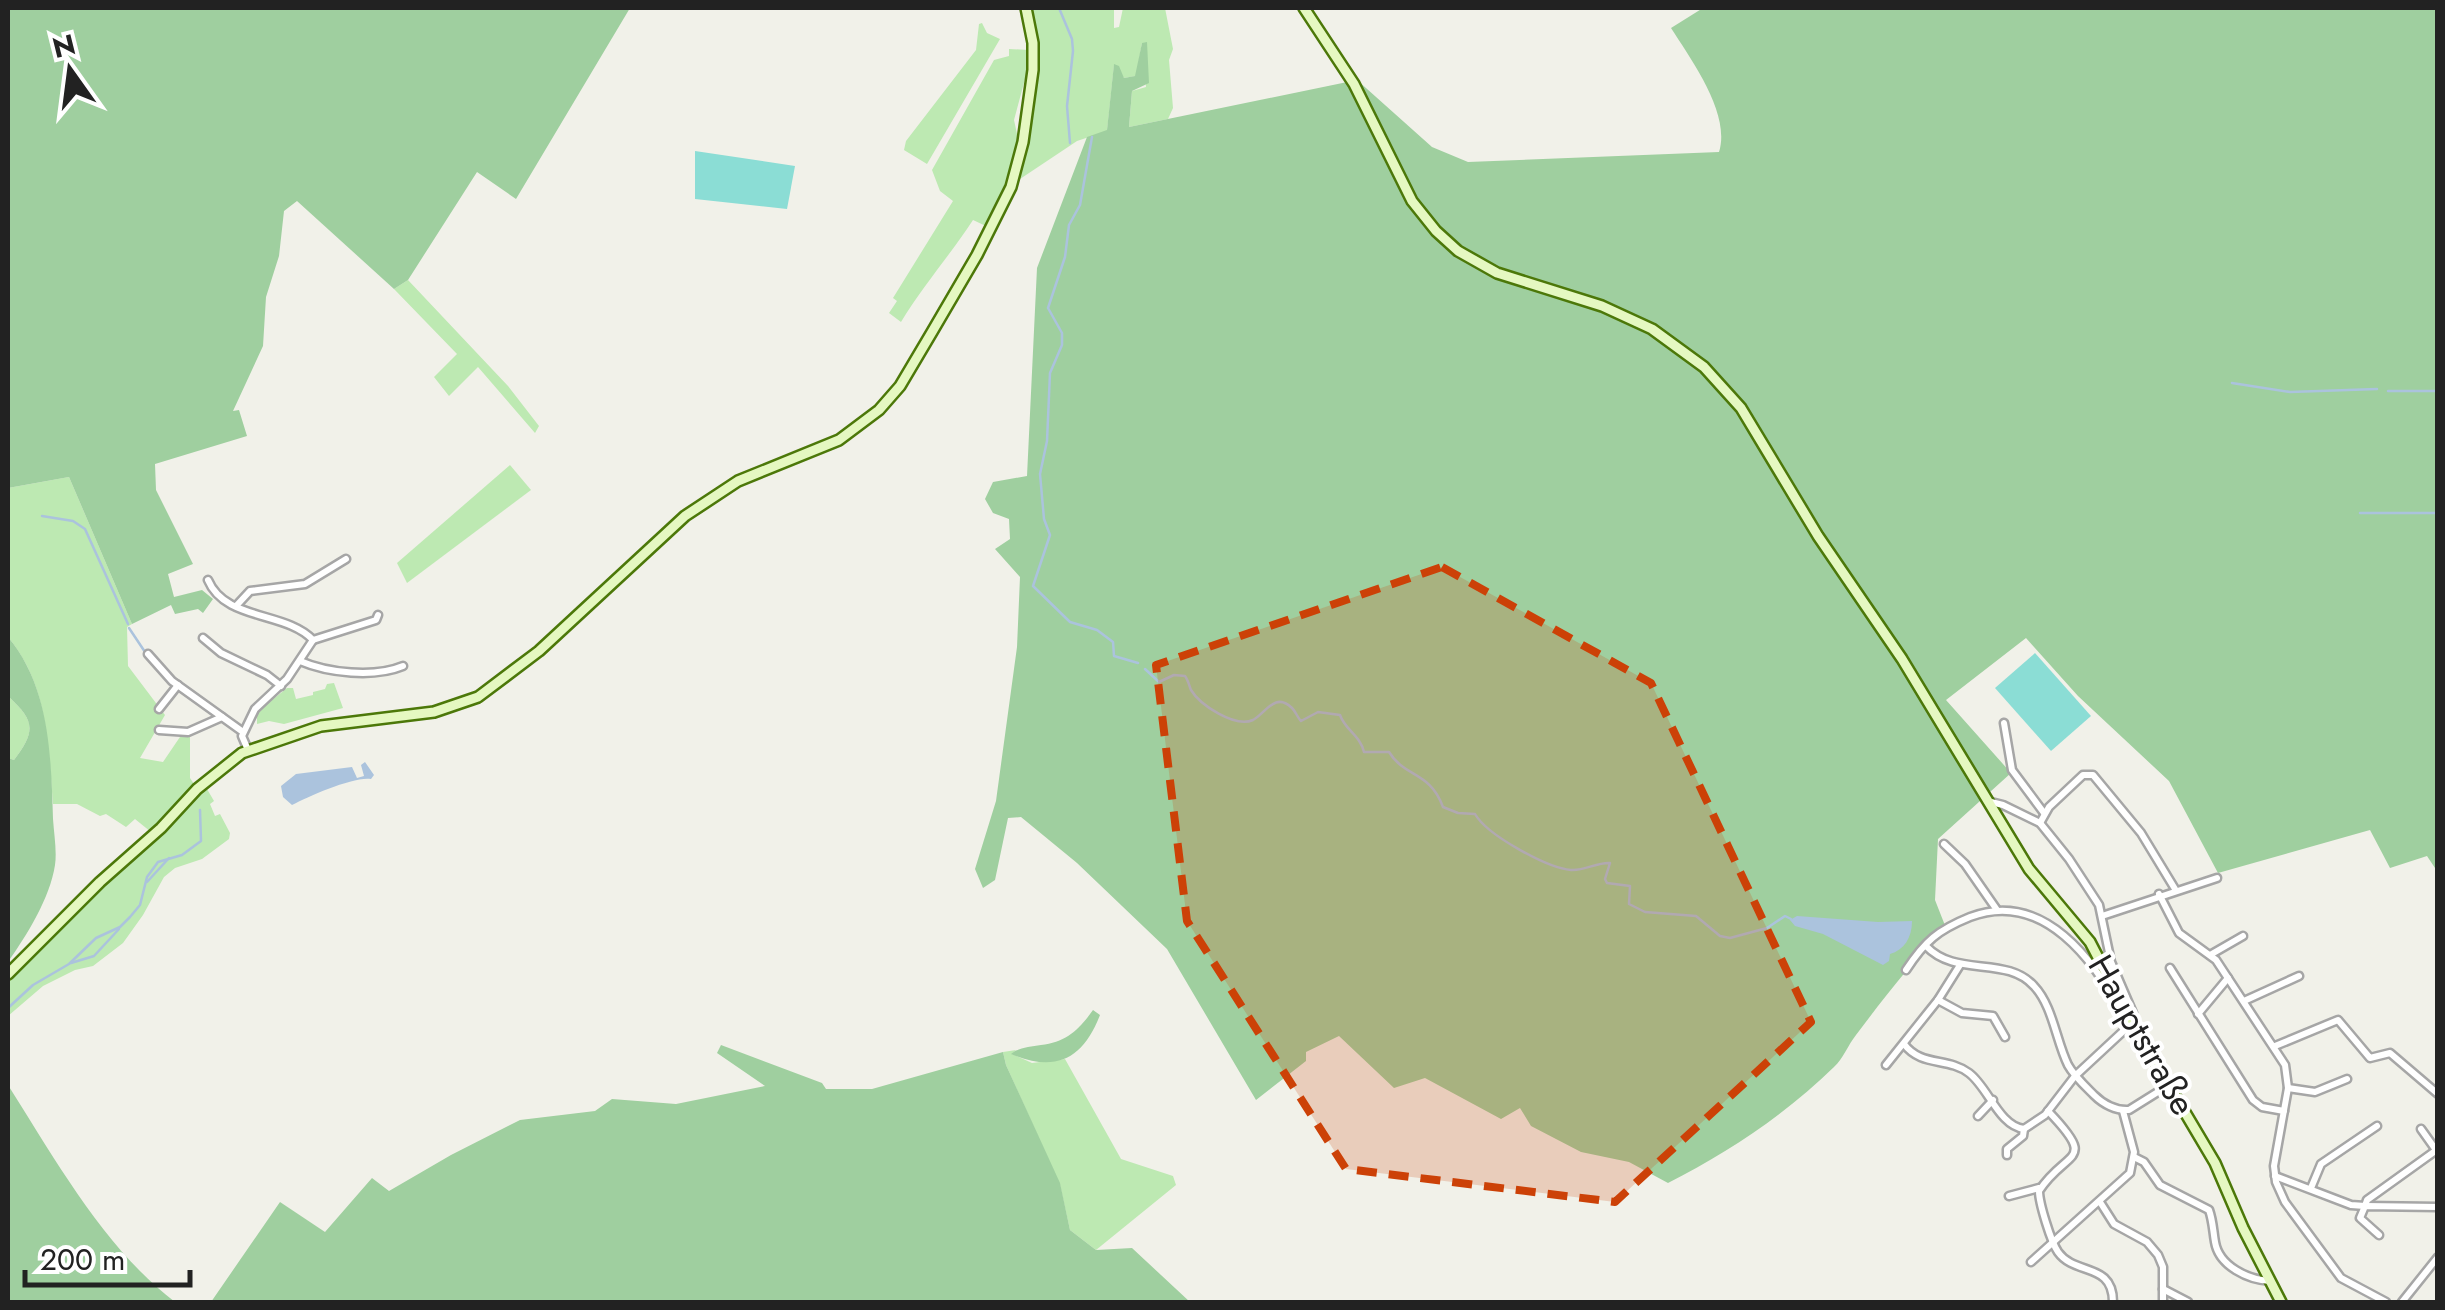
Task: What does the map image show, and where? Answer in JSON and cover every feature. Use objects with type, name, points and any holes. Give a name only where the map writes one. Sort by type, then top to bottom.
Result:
[{"type":"main road","points":[[8,974],[100,882],[161,828],[196,789],[248,750],[347,720],[434,712],[478,697],[530,659],[685,516],[738,481],[840,440],[879,410],[916,359],[1008,193],[1023,142],[1032,88],[1033,43],[1026,8]]},
{"type":"main road","name":"Hauptstraße","points":[[1304,8],[1354,84],[1412,201],[1436,231],[1496,273],[1602,306],[1652,329],[1689,354],[1724,388],[1754,426],[1818,536],[1902,659],[2030,868],[2082,929],[2132,1023],[2215,1162],[2281,1302]]},
{"type":"street","points":[[237,606],[250,591],[305,584],[346,559]]},
{"type":"street","points":[[208,580],[216,595],[255,615],[292,625],[313,640]]},
{"type":"street","points":[[243,732],[254,710],[281,686],[313,640],[360,627],[376,620],[378,615]]},
{"type":"street","points":[[203,638],[221,653],[268,674],[281,686]]},
{"type":"street","points":[[148,654],[178,685],[243,732],[248,750]]},
{"type":"street","points":[[300,662],[355,672],[403,666]]},
{"type":"street","points":[[159,709],[178,685]]},
{"type":"street","points":[[159,730],[188,732],[222,717]]},
{"type":"street","points":[[2004,723],[2012,770],[2044,812]]},
{"type":"street","points":[[2040,822],[2044,812],[2083,775],[2093,774],[2141,833],[2174,890]]},
{"type":"street","points":[[1987,801],[2040,822],[2098,902],[2111,962],[2133,1014],[2132,1023],[2076,1076],[2048,1111],[2024,1129],[2023,1136],[2007,1149],[2007,1154]]},
{"type":"street","points":[[1944,844],[1965,864],[1997,910]]},
{"type":"street","points":[[2102,916],[2159,894],[2217,878]]},
{"type":"street","points":[[2159,894],[2179,933],[2210,954],[2244,1000],[2284,1066],[2288,1088],[2275,1176],[2285,1202],[2336,1273],[2386,1302]]},
{"type":"street","points":[[1906,970],[1945,926],[1997,910],[2022,912],[2068,938],[2087,959],[2124,1018],[2132,1023]]},
{"type":"street","points":[[2210,954],[2243,936]]},
{"type":"street","points":[[1926,946],[1960,965],[2008,970],[2032,983],[2042,997],[2076,1076],[2101,1101],[2122,1111]]},
{"type":"street","points":[[1886,1065],[1938,1000],[1960,965]]},
{"type":"street","points":[[2170,968],[2256,1103],[2284,1111]]},
{"type":"street","points":[[2244,1000],[2299,976]]},
{"type":"street","points":[[2198,1014],[2228,978]]},
{"type":"street","points":[[1938,1000],[1962,1013],[1993,1016],[2005,1037]]},
{"type":"street","points":[[2274,1046],[2338,1020],[2370,1058],[2384,1053],[2392,1055],[2438,1094]]},
{"type":"street","points":[[1904,1044],[1914,1056],[1948,1063],[1969,1073],[2014,1127],[2024,1129]]},
{"type":"street","points":[[2288,1088],[2315,1092],[2347,1078]]},
{"type":"street","points":[[2122,1111],[2170,1085]]},
{"type":"street","points":[[1978,1116],[1993,1100]]},
{"type":"street","points":[[2008,1196],[2040,1188],[2076,1151],[2074,1140],[2048,1111]]},
{"type":"street","points":[[2031,1262],[2125,1180],[2134,1158],[2122,1111]]},
{"type":"street","points":[[2311,1188],[2321,1164],[2378,1126]]},
{"type":"street","points":[[2379,1235],[2360,1218],[2367,1200],[2437,1150],[2422,1129]]},
{"type":"street","points":[[2134,1158],[2144,1162],[2160,1185],[2206,1207],[2223,1260],[2243,1275],[2270,1281]]},
{"type":"street","points":[[2275,1176],[2351,1205],[2438,1206]]},
{"type":"street","points":[[2040,1188],[2039,1198],[2061,1256],[2109,1282],[2113,1302]]},
{"type":"street","points":[[2100,1202],[2114,1224],[2156,1250],[2162,1267],[2163,1302]]},
{"type":"street","points":[[2402,1302],[2438,1257]]},
{"type":"street","points":[[2163,1289],[2188,1302]]},
{"type":"highlighted area","points":[[1442,567],[1651,683],[1811,1022],[1615,1202],[1346,1169],[1187,921],[1156,665]]},
{"type":"green space","points":[[8,8],[630,8],[516,199],[477,172],[408,280],[394,289],[297,201],[284,211],[279,256],[266,297],[263,346],[233,411],[239,410],[247,436],[155,464],[156,490],[193,564],[168,574],[174,597],[202,590],[213,599],[203,613],[198,609],[175,614],[171,605],[132,624],[69,477],[8,488]]},
{"type":"green space","points":[[1029,8],[1114,8],[1114,28],[1119,27],[1123,8],[1165,8],[1173,49],[1169,60],[1173,108],[1168,119],[1129,127],[1132,91],[1146,87],[1142,43],[1136,76],[1124,78],[1114,65],[1107,131],[1077,141],[1020,179],[1017,177],[1032,107]]},
{"type":"green space","points":[[1703,8],[2437,8],[2437,871],[2427,856],[2390,868],[2370,830],[2218,873],[2169,781],[2078,696],[2026,638],[1946,700],[2011,773],[1938,839],[1935,900],[1946,928],[1899,980],[1834,1067],[1776,1116],[1712,1159],[1668,1183],[1629,1162],[1581,1152],[1531,1126],[1520,1108],[1501,1119],[1425,1078],[1394,1088],[1339,1036],[1306,1052],[1306,1061],[1256,1100],[1167,949],[1077,863],[1021,817],[1008,818],[995,880],[983,888],[975,869],[996,801],[1017,647],[1020,577],[995,549],[1010,539],[1009,519],[993,513],[985,499],[993,482],[1027,476],[1037,268],[1087,137],[1107,130],[1114,64],[1124,78],[1135,76],[1142,43],[1147,42],[1149,83],[1132,91],[1129,127],[1357,80],[1432,147],[1468,162],[1719,152],[1720,121],[1715,105],[1671,28]]},
{"type":"green space","points":[[982,23],[987,33],[1000,39],[927,164],[904,150],[906,141],[976,50]]},
{"type":"green space","points":[[1009,49],[1029,50],[1028,68],[1014,120],[1019,143],[999,208],[988,227],[973,220],[901,322],[889,313],[897,301],[893,298],[953,201],[940,191],[932,170],[994,60],[1009,56]]},
{"type":"green space","points":[[408,280],[508,386],[539,426],[535,433],[478,367],[449,396],[434,377],[457,354],[394,289]]},
{"type":"green space","points":[[510,465],[531,490],[407,583],[397,563]]},
{"type":"green space","points":[[69,477],[132,624],[127,627],[128,666],[165,715],[140,758],[163,762],[182,734],[190,733],[190,778],[194,784],[151,832],[135,819],[126,827],[106,814],[100,816],[77,804],[53,804],[44,716],[31,675],[8,637],[8,488]]},
{"type":"green space","points":[[8,637],[32,678],[46,723],[56,854],[43,903],[8,962],[8,758],[14,760],[21,750],[29,726],[23,712],[8,696]]},
{"type":"green space","points":[[334,683],[343,708],[284,724],[257,724],[257,712],[287,688],[293,688],[296,699]]},
{"type":"green space","points":[[8,696],[23,712],[29,726],[26,741],[14,760],[8,758]]},
{"type":"green space","points":[[207,789],[214,801],[210,804],[215,816],[220,814],[229,839],[202,859],[175,868],[164,877],[123,943],[93,966],[43,986],[8,1016],[8,981],[100,885],[201,790]]},
{"type":"green space","points":[[1093,1010],[1100,1015],[1093,1030],[1076,1052],[1066,1058],[1042,1062],[1011,1054],[1065,1038]]},
{"type":"green space","points":[[721,1045],[822,1083],[826,1089],[872,1089],[1003,1052],[1060,1183],[1070,1230],[1096,1250],[1132,1248],[1190,1302],[211,1302],[280,1202],[325,1232],[372,1178],[389,1191],[520,1120],[595,1111],[612,1099],[676,1104],[765,1086],[717,1053]]},
{"type":"green space","points":[[1016,1050],[1012,1054],[1032,1063],[1065,1059],[1121,1159],[1173,1176],[1176,1185],[1096,1250],[1070,1230],[1060,1185],[1006,1065],[1003,1052]]},
{"type":"green space","points":[[8,1085],[104,1230],[175,1302],[8,1302]]},
{"type":"shaded area","points":[[695,151],[795,166],[787,209],[695,199]]},
{"type":"shaded area","points":[[2035,653],[2091,716],[2051,751],[1995,688]]},
{"type":"shaded area","points":[[365,762],[374,775],[371,779],[343,784],[292,805],[283,797],[281,786],[296,774],[352,767],[357,778],[364,776],[361,765]]},
{"type":"shaded area","points":[[1797,916],[1912,921],[1912,927],[1906,942],[1883,965],[1823,934],[1795,926],[1790,920]]},
{"type":"waterway","points":[[1059,8],[1073,51],[1067,106],[1070,143]]},
{"type":"waterway","points":[[1092,137],[1080,205],[1069,225],[1065,257],[1048,308],[1062,333],[1062,345],[1050,373],[1047,441],[1040,474],[1044,519],[1050,535],[1033,586],[1070,622],[1097,630],[1113,642],[1114,656],[1138,663]]},
{"type":"waterway","points":[[2232,383],[2290,392],[2377,389]]},
{"type":"waterway","points":[[2388,391],[2438,391]]},
{"type":"waterway","points":[[2360,513],[2438,513]]},
{"type":"waterway","points":[[42,516],[73,521],[85,529],[128,624]]},
{"type":"waterway","points":[[129,628],[145,652]]},
{"type":"waterway","points":[[1145,669],[1159,682],[1174,675],[1185,676],[1202,702],[1237,721],[1253,720],[1280,702],[1292,708],[1301,721],[1318,712],[1340,715],[1364,752],[1389,752],[1431,787],[1443,807],[1475,814],[1518,849],[1571,870],[1610,863],[1607,883],[1630,886],[1629,904],[1645,912],[1696,916],[1720,936],[1730,938],[1767,928],[1785,916],[1791,919]]},
{"type":"waterway","points":[[8,1008],[33,985],[69,964],[96,938],[120,927],[130,917],[140,905],[147,877],[158,862],[182,855],[201,841],[200,810]]},
{"type":"waterway","points":[[147,882],[169,858]]},
{"type":"waterway","points":[[71,963],[94,956],[119,929]]}]
